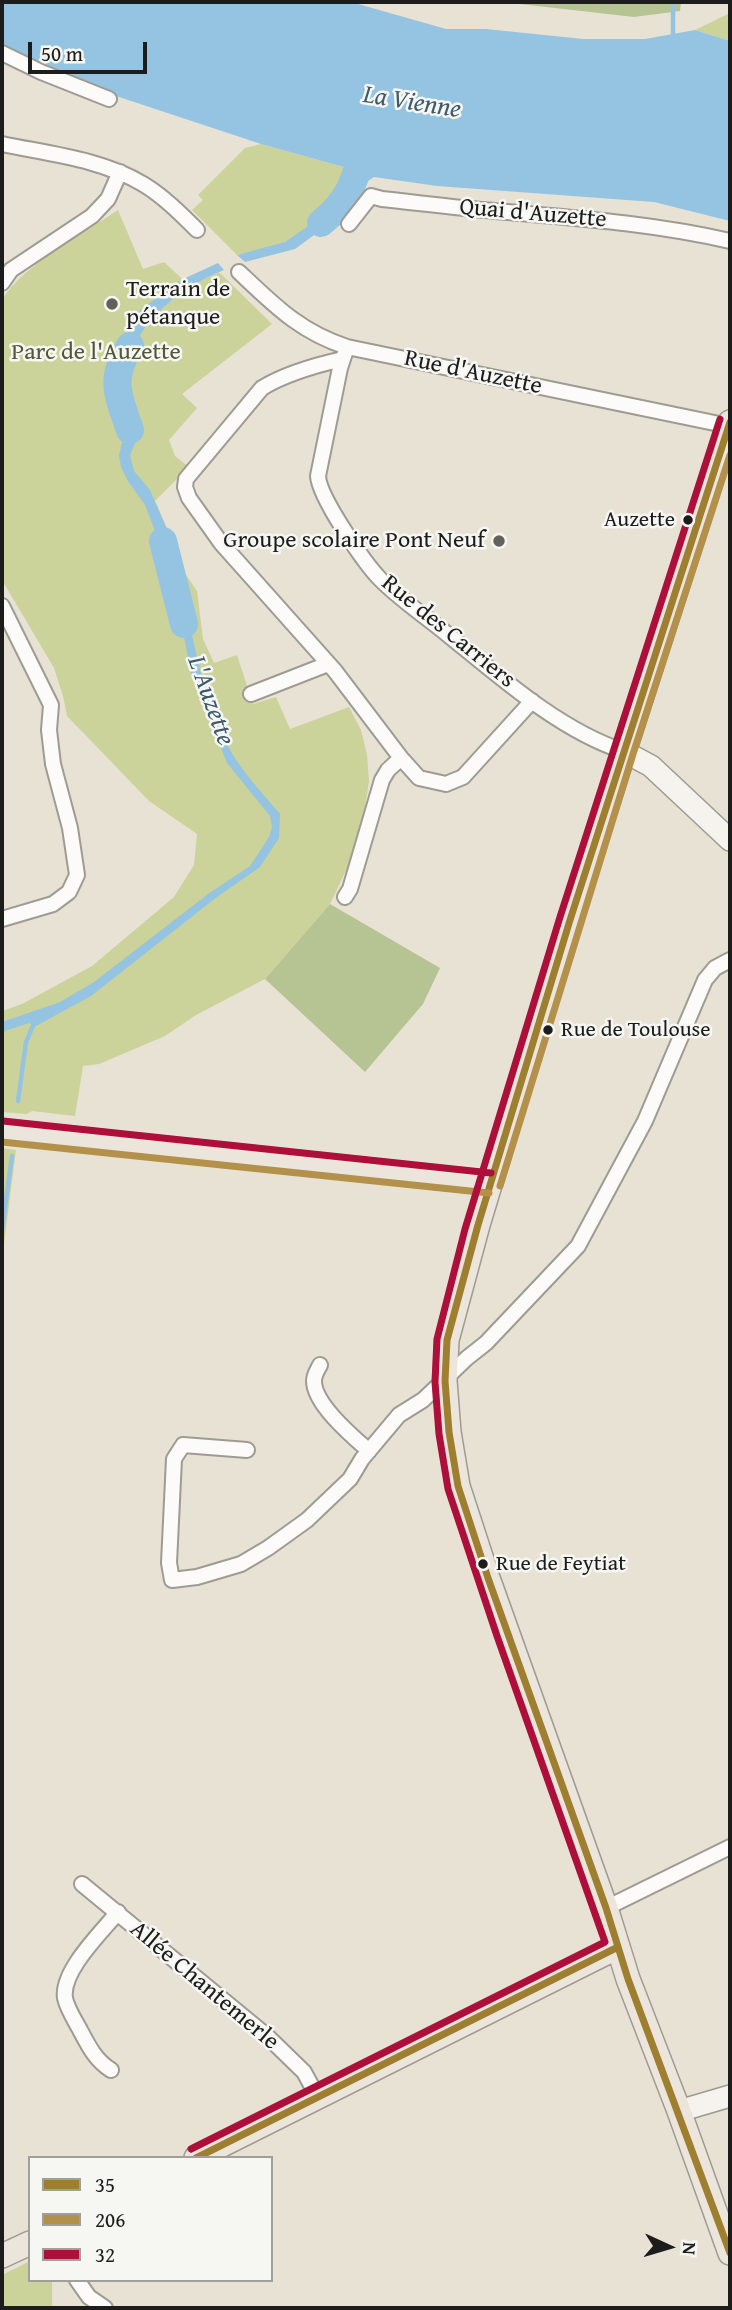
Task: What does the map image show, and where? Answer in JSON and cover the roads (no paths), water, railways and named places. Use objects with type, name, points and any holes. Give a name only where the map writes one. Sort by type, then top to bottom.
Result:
[{"type":"main road","points":[[730,424],[624,751],[490,1183],[447,1340],[445,1381],[449,1432],[458,1486],[507,1633],[606,1908],[630,1984],[730,2253]]},
{"type":"main road","points":[[2,1131],[490,1183]]},
{"type":"main road","points":[[200,2156],[618,1947]]},
{"type":"main road","points":[[2,2256],[28,2244]]},
{"type":"street","points":[[2,53],[41,72],[110,99]]},
{"type":"street","points":[[2,144],[120,172],[146,185],[197,230]]},
{"type":"street","points":[[2,283],[11,271],[93,216],[108,200],[120,172]]},
{"type":"street","name":"Quai d'Auzette","points":[[349,224],[371,196],[491,211],[612,220],[730,242]]},
{"type":"street","name":"Rue d'Auzette","points":[[239,272],[297,324],[345,353],[730,424]]},
{"type":"street","points":[[345,353],[262,388],[186,479],[185,487],[189,498],[221,543],[328,664],[419,778],[446,784],[463,778],[532,701]]},
{"type":"street","name":"Rue des Carriers","points":[[345,353],[320,464],[320,490],[380,579],[532,701],[602,744],[624,751]]},
{"type":"street","points":[[2,606],[51,705],[49,730],[53,764],[70,828],[77,875],[69,892],[53,904],[2,919]]},
{"type":"street","points":[[251,694],[328,664]]},
{"type":"street","points":[[624,751],[651,766],[730,840]]},
{"type":"street","points":[[345,897],[350,889],[382,780],[401,758]]},
{"type":"street","points":[[247,1450],[183,1445],[174,1459],[169,1563],[172,1580],[197,1577],[241,1564],[307,1521],[350,1479],[399,1415],[423,1401],[486,1343],[578,1246],[645,1121],[705,980],[715,968],[730,960]]},
{"type":"street","points":[[320,1365],[314,1378],[315,1390],[322,1404],[369,1451]]},
{"type":"street","points":[[606,1908],[730,1847]]},
{"type":"street","name":"Allée Chantemerle","points":[[82,1884],[268,2038],[304,2072],[317,2096]]},
{"type":"street","points":[[111,2070],[95,2058],[65,1999],[66,1984],[71,1971],[118,1912]]},
{"type":"street","points":[[679,2111],[730,2096]]},
{"type":"street","points":[[78,2282],[89,2297],[105,2308]]},
{"type":"water","name":"La Vienne","points":[[2,2],[351,2],[446,29],[486,29],[583,39],[645,39],[695,30],[730,41],[730,221],[654,202],[437,186],[374,177],[361,190],[347,185],[348,173],[344,167],[261,144],[110,94],[2,48]]},
{"type":"water","points":[[340,195],[355,200],[347,211],[295,249],[245,262],[237,255],[285,242],[311,224]]},
{"type":"water","points":[[218,263],[224,270],[171,300],[145,328],[127,364],[123,384],[111,378],[115,360],[133,332],[140,310],[181,280]]},
{"type":"water","points":[[111,390],[124,398],[138,429],[139,434],[130,455],[134,471],[150,490],[171,538],[176,560],[183,570],[168,582],[164,554],[145,505],[121,467],[119,455],[125,432]]},
{"type":"water","points":[[181,586],[201,673],[214,715],[238,763],[280,814],[279,838],[260,867],[217,897],[91,996],[36,1026],[29,1023],[2,1032],[2,1022],[60,1002],[94,982],[208,894],[250,866],[269,837],[272,827],[270,816],[227,763],[191,674],[184,637],[170,591]]},
{"type":"waterway","points":[[673,2],[673,39]]},
{"type":"waterway","name":"L'Auzette","points":[[321,223],[338,207],[349,191],[363,151]]},
{"type":"waterway","name":"L'Auzette","points":[[130,346],[119,368],[118,378],[119,397],[130,430]]},
{"type":"waterway","name":"L'Auzette","points":[[163,541],[184,624]]},
{"type":"waterway","points":[[18,1101],[26,1042],[35,1021]]},
{"type":"waterway","points":[[2,1229],[12,1156]]},
{"type":"place","name":"Terrain de pétanque","points":[[112,304]]},
{"type":"place","name":"Auzette","points":[[688,520]]},
{"type":"place","name":"Groupe scolaire Pont Neuf","points":[[499,541]]},
{"type":"place","name":"Rue de Toulouse","points":[[548,1030]]},
{"type":"place","name":"Rue de Feytiat","points":[[483,1564]]},
{"type":"park label","name":"Parc de l'Auzette","points":[[96,353]]}]
